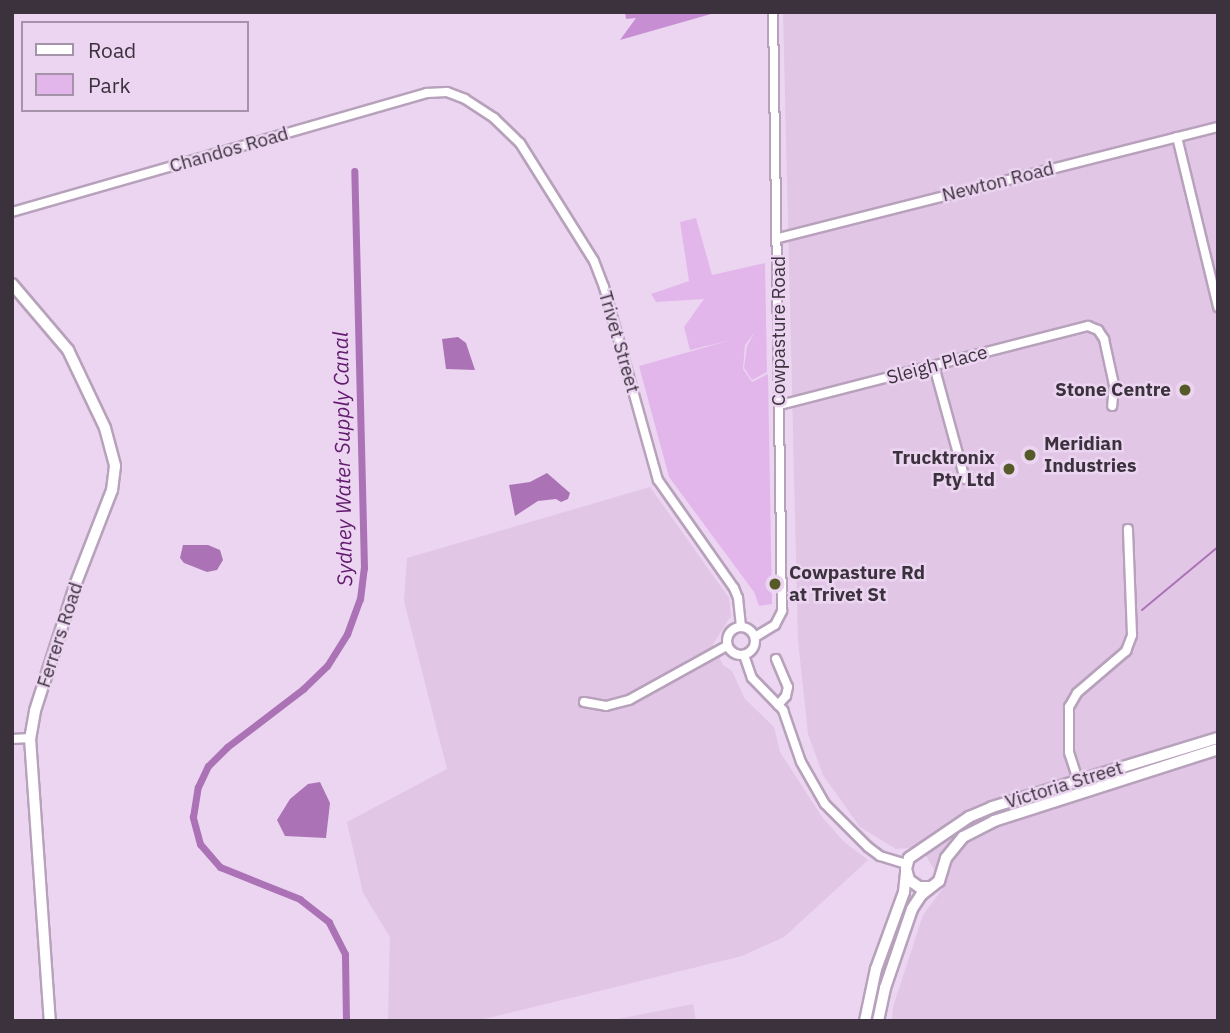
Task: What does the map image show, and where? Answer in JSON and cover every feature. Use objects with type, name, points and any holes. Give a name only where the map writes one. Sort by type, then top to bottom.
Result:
[{"type":"main road","name":"Ferrers Road","points":[[12,284],[68,350],[111,442],[115,466],[112,490],[76,583],[35,711],[30,738],[50,1021]]},
{"type":"main road","name":"Victoria Street","points":[[919,850],[979,812],[1218,738]]},
{"type":"main road","name":"Victoria Street","points":[[944,866],[956,843],[981,826],[1218,749]]},
{"type":"main road","points":[[865,1021],[876,970],[904,892],[906,867],[919,850],[935,852],[944,866],[939,881],[930,887],[912,909],[888,975],[878,1021]]},
{"type":"main road","points":[[906,867],[914,884],[930,887]]},
{"type":"street","name":"Cowpasture Road","points":[[755,637],[775,625],[782,611],[779,238],[773,12]]},
{"type":"street","name":"Chandos Road","points":[[12,212],[427,93],[447,92]]},
{"type":"street","name":"Trivet Street","points":[[447,92],[472,102],[515,138],[588,251],[604,287],[658,480],[734,588],[738,598],[741,626]]},
{"type":"street","name":"Newton Road","points":[[779,238],[1218,127]]},
{"type":"street","points":[[1177,137],[1218,307]]},
{"type":"street","points":[[1100,317],[1095,328],[1104,339],[1113,377],[1112,406]]},
{"type":"street","name":"Sleigh Place","points":[[780,405],[1080,327],[1095,328]]},
{"type":"street","points":[[934,366],[965,479]]},
{"type":"street","points":[[1078,780],[1069,752],[1069,707],[1077,693],[1126,651],[1132,635],[1128,529]]},
{"type":"street","points":[[741,626],[750,629],[755,637],[752,650],[744,655],[734,654],[727,646],[729,632],[741,626]]},
{"type":"street","points":[[584,702],[606,706],[629,701],[727,646]]},
{"type":"street","points":[[744,655],[752,678],[778,705],[790,725],[801,762],[825,804],[867,847],[906,867]]},
{"type":"street","points":[[776,659],[788,687],[786,696],[778,705]]},
{"type":"street","points":[[12,739],[30,738]]},
{"type":"shaded area","points":[[625,12],[718,12],[620,40],[636,18],[626,19]]},
{"type":"shaded area","points":[[783,12],[1218,12],[1218,1021],[892,1021],[893,1007],[923,915],[944,887],[921,847],[896,849],[860,827],[823,775],[808,734],[798,640]]},
{"type":"shaded area","points":[[458,337],[466,343],[475,370],[446,369],[442,339]]},
{"type":"shaded area","points":[[547,473],[570,493],[568,499],[561,502],[556,499],[538,501],[515,516],[509,485],[530,482]]},
{"type":"shaded area","points":[[650,487],[729,598],[731,616],[713,644],[723,665],[732,671],[745,699],[774,727],[780,752],[822,817],[844,842],[868,860],[784,937],[742,956],[476,1021],[388,1021],[390,937],[363,893],[347,822],[447,769],[404,601],[407,558]]},
{"type":"shaded area","points":[[183,545],[208,545],[220,550],[223,560],[217,570],[207,572],[184,563],[180,558]]},
{"type":"shaded area","points":[[320,782],[330,803],[326,838],[285,836],[277,820],[290,799],[308,784]]},
{"type":"shaded area","points":[[693,1004],[696,1021],[608,1021]]},
{"type":"green space","points":[[696,218],[712,275],[765,263],[767,372],[752,380],[744,368],[747,346],[755,332],[745,345],[743,369],[752,382],[768,374],[772,604],[759,606],[754,592],[669,477],[639,366],[731,340],[690,350],[684,327],[704,299],[656,302],[651,294],[689,281],[680,222]]},
{"type":"waterway","name":"Sydney Water Supply Canal","points":[[346,1021],[345,954],[329,922],[300,899],[220,867],[200,844],[193,817],[198,787],[208,766],[227,747],[303,689],[327,666],[347,634],[360,599],[364,568],[354,171]]},
{"type":"waterway","points":[[1142,610],[1218,547]]},
{"type":"place","name":"Stone Centre","points":[[1185,390]]},
{"type":"place","name":"Meridian Industries","points":[[1030,455]]},
{"type":"place","name":"Trucktronix Pty Ltd","points":[[1009,469]]},
{"type":"place","name":"Cowpasture Rd at Trivet St","points":[[775,584]]}]
